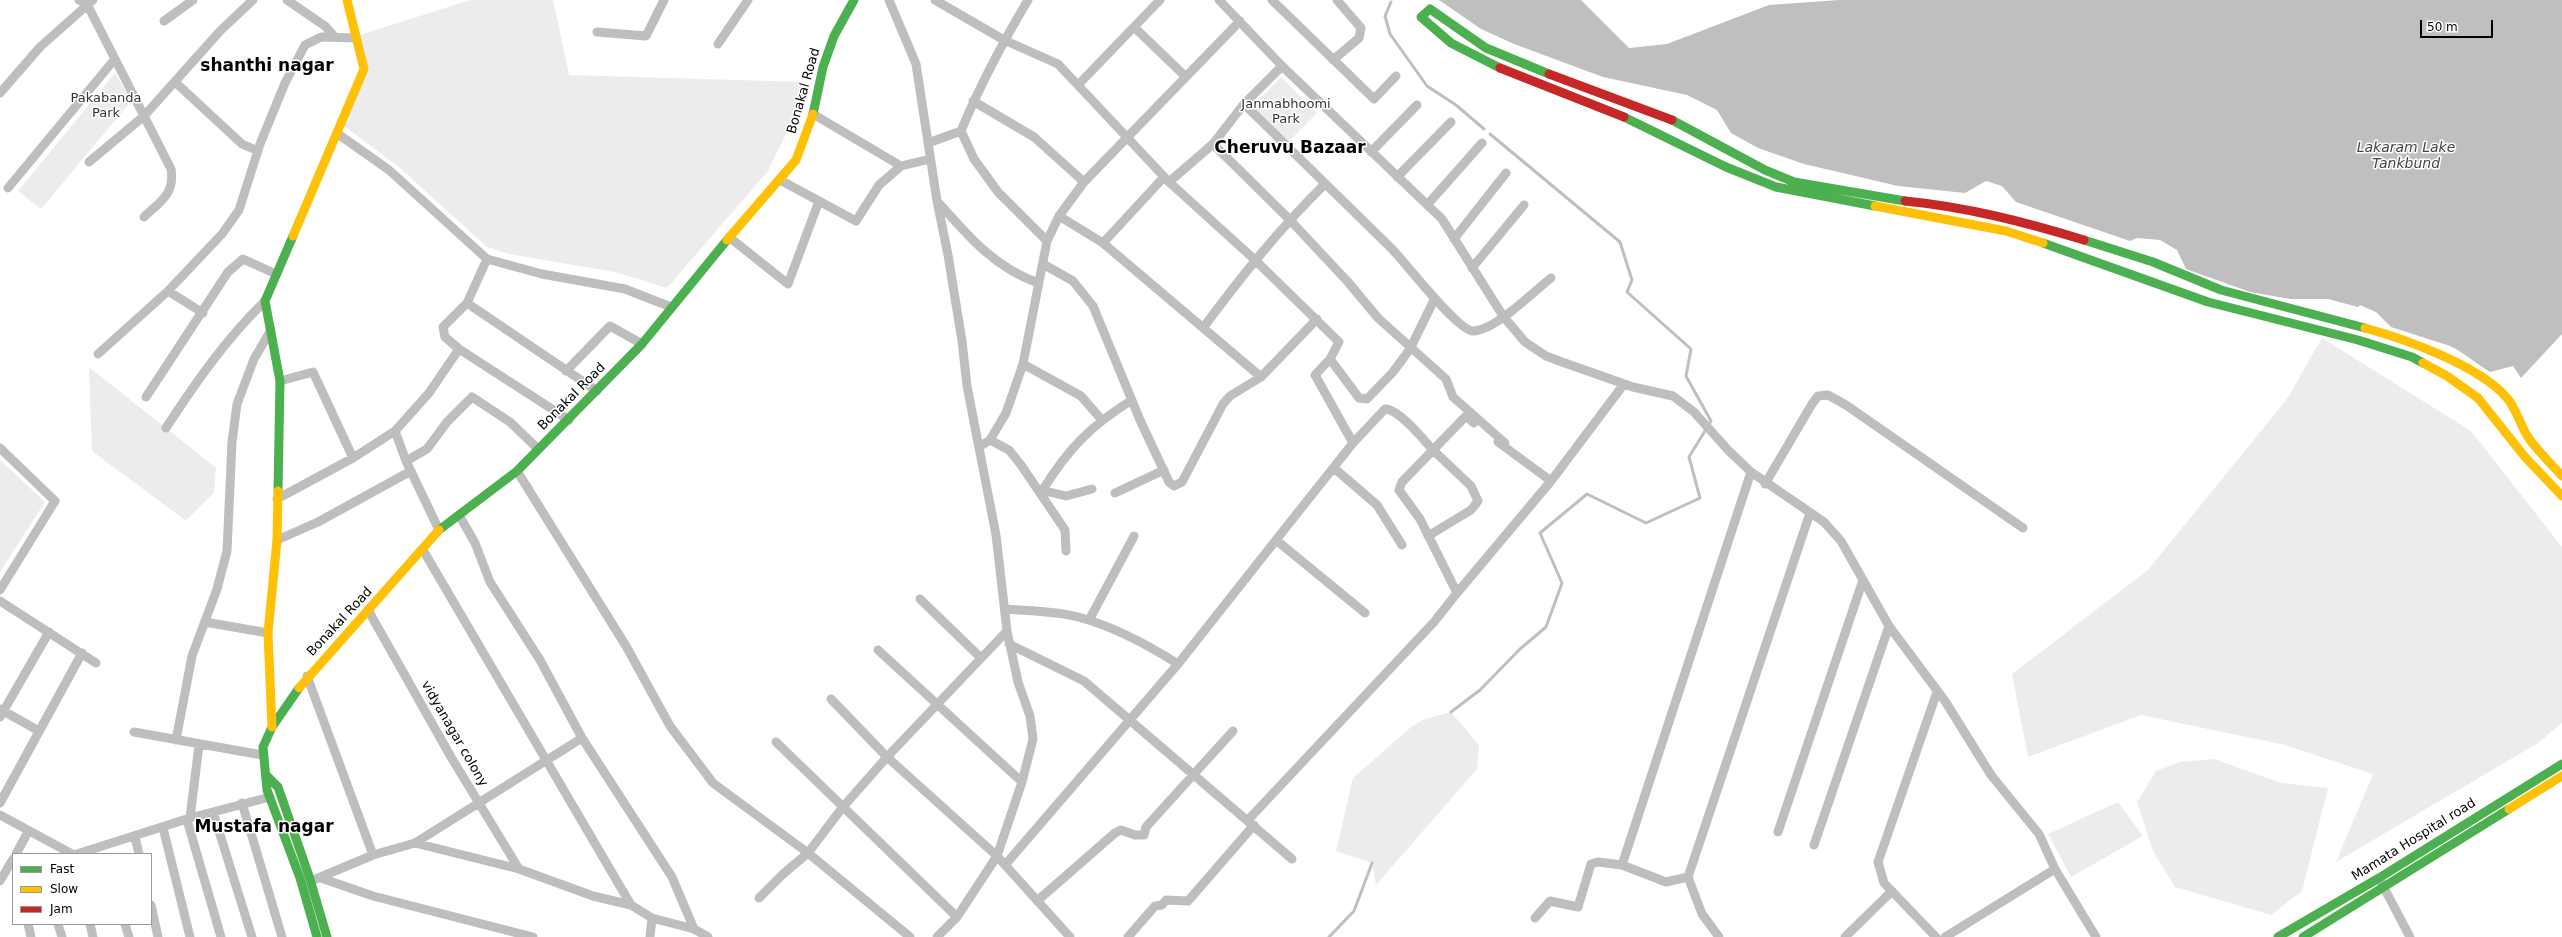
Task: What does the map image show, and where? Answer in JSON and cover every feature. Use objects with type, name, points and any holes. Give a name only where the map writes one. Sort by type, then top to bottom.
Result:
[{"type":"street","points":[[79,0],[90,2]]},
{"type":"street","points":[[164,21],[193,0]]},
{"type":"street","points":[[89,162],[144,116],[221,30],[253,0]]},
{"type":"street","points":[[287,0],[325,26],[334,36]]},
{"type":"street","points":[[166,428],[201,374],[239,326],[265,302],[338,134],[364,69],[347,0]]},
{"type":"street","points":[[597,32],[646,36],[664,0]]},
{"type":"street","points":[[718,44],[748,0]]},
{"type":"street","name":"Bonakal Road","points":[[317,937],[300,878],[266,785],[266,775],[262,755],[264,742],[272,727],[307,676],[423,550],[439,530],[516,471],[569,420],[642,344],[671,307],[780,180],[796,160],[813,114],[823,67],[834,36],[854,0]]},
{"type":"street","points":[[889,0],[916,64],[937,201],[948,255],[967,386],[996,535],[1007,631],[1018,682],[1030,716],[1033,739],[1022,782],[996,856],[957,917],[937,937]]},
{"type":"street","points":[[935,0],[1004,40],[1058,64],[1166,179],[1317,319],[1338,342],[1330,359],[1315,375],[1353,443]]},
{"type":"street","points":[[928,143],[961,130],[973,101],[1004,40],[1028,0]]},
{"type":"street","points":[[1078,85],[1160,0]]},
{"type":"street","points":[[1219,0],[1282,66],[1442,219],[1503,316],[1525,342],[1546,356],[1624,384],[1673,396],[1694,412],[1728,450],[1765,484],[1824,522],[1841,541],[1889,626],[1945,701],[1991,775],[2039,834],[2054,869],[2096,937]]},
{"type":"street","points":[[1272,0],[1374,99],[1396,76]]},
{"type":"street","points":[[1333,60],[1360,38],[1361,28],[1337,0]]},
{"type":"street","points":[[90,2],[114,60],[171,169],[173,182],[167,194],[144,217]]},
{"type":"street","points":[[0,94],[40,47],[90,2]]},
{"type":"street","points":[[2562,476],[2529,439],[2507,397],[2467,368],[2393,336],[2221,290],[2152,262],[2026,222],[1959,207],[1896,200],[1794,182],[1765,170],[1674,121],[1526,66],[1486,48],[1430,9],[1421,17],[1451,43],[1486,62],[1638,123],[1726,167],[1776,187],[2006,231],[2069,251],[2208,302],[2358,340],[2412,358],[2447,376],[2478,398],[2562,496]]},
{"type":"street","points":[[979,447],[990,440],[1006,413],[1024,364],[1047,241],[1059,216],[1084,182],[1240,21]]},
{"type":"street","points":[[1134,27],[1186,77]]},
{"type":"street","points":[[98,354],[168,291],[222,234],[239,210],[258,151],[285,83],[306,45],[321,37],[334,36],[356,38]]},
{"type":"street","points":[[8,188],[114,60]]},
{"type":"street","points":[[1103,242],[1166,179],[1213,144],[1244,104],[1282,66]]},
{"type":"street","points":[[175,82],[242,144],[258,151]]},
{"type":"street","points":[[973,101],[1034,137],[1084,182]]},
{"type":"street","points":[[1244,104],[1402,259],[1434,300],[1466,329],[1473,332],[1487,328],[1551,278]]},
{"type":"street","points":[[1371,152],[1417,105]]},
{"type":"street","points":[[813,114],[900,166]]},
{"type":"street","points":[[1396,176],[1451,122]]},
{"type":"street","points":[[961,130],[974,159],[998,192],[1047,241]]},
{"type":"street","points":[[338,134],[389,170],[487,260],[542,274],[625,289],[671,307]]},
{"type":"street","points":[[1427,205],[1482,143]]},
{"type":"street","points":[[1213,144],[1289,219],[1378,318],[1410,349],[1446,379],[1453,397],[1505,443]]},
{"type":"street","points":[[780,180],[856,221],[879,185],[900,166],[930,159]]},
{"type":"street","points":[[1454,239],[1506,173]]},
{"type":"street","points":[[1203,328],[1254,259],[1289,219],[1325,184]]},
{"type":"street","points":[[730,237],[788,284],[818,201]]},
{"type":"street","points":[[937,201],[991,258],[1018,276],[1038,283]]},
{"type":"street","points":[[1472,268],[1524,205]]},
{"type":"street","points":[[1059,216],[1103,242],[1261,376]]},
{"type":"street","points":[[146,397],[203,313],[228,272],[243,259],[276,274]]},
{"type":"street","points":[[487,260],[467,303],[443,327],[445,337],[459,349],[569,420]]},
{"type":"street","points":[[1043,264],[1073,281],[1093,306],[1132,400],[1172,485],[1180,484],[1222,404],[1230,396],[1261,376],[1317,319]]},
{"type":"street","points":[[168,291],[203,313]]},
{"type":"street","points":[[1330,359],[1359,398],[1367,399],[1393,372],[1410,349],[1434,300]]},
{"type":"street","points":[[265,302],[280,381],[277,540],[268,633],[272,727]]},
{"type":"street","points":[[467,303],[596,391]]},
{"type":"street","points":[[566,371],[610,326],[642,344]]},
{"type":"street","points":[[176,740],[192,656],[205,622],[227,550],[232,442],[237,404],[254,358],[271,330]]},
{"type":"street","points":[[277,499],[353,458],[395,431],[429,393],[459,349]]},
{"type":"street","points":[[1024,364],[1081,396],[1101,419]]},
{"type":"street","points":[[280,381],[313,372],[353,458]]},
{"type":"street","points":[[1128,937],[1155,906],[1162,905],[1166,900],[1188,901],[1251,823],[1434,622],[1551,481],[1624,384]]},
{"type":"street","points":[[1765,484],[1812,404],[1818,396],[1828,395],[1846,405],[2023,528]]},
{"type":"street","points":[[406,461],[427,449],[447,422],[472,397],[510,422],[538,449]]},
{"type":"street","points":[[1038,490],[1073,446],[1101,419],[1132,400]]},
{"type":"street","points":[[1005,866],[1178,664],[1353,443],[1381,412],[1390,409],[1471,486],[1478,501],[1471,510],[1428,536]]},
{"type":"street","points":[[1457,593],[1420,519],[1401,494],[1399,486],[1466,416],[1551,481]]},
{"type":"street","points":[[395,431],[406,461],[439,530]]},
{"type":"street","points":[[2518,446],[2529,439]]},
{"type":"street","points":[[990,440],[1009,450],[1038,490],[1065,530],[1066,551]]},
{"type":"street","points":[[0,448],[55,501],[0,590]]},
{"type":"street","points":[[1334,468],[1377,505],[1402,545]]},
{"type":"street","points":[[1115,493],[1164,470]]},
{"type":"street","points":[[277,540],[318,522],[411,471]]},
{"type":"street","points":[[516,471],[626,646],[670,726],[713,783],[808,853],[910,937]]},
{"type":"street","points":[[1622,865],[1751,472]]},
{"type":"street","points":[[1038,490],[1066,496],[1092,489]]},
{"type":"street","points":[[1720,937],[1702,914],[1688,877],[1810,513]]},
{"type":"street","points":[[459,515],[475,543],[490,582],[540,660],[582,738],[672,877],[694,929]]},
{"type":"street","points":[[1090,620],[1134,536]]},
{"type":"street","points":[[1276,540],[1365,613]]},
{"type":"street","points":[[423,550],[630,905]]},
{"type":"street","points":[[1778,832],[1863,580]]},
{"type":"street","points":[[920,599],[980,658]]},
{"type":"street","points":[[0,601],[82,652],[96,663]]},
{"type":"street","points":[[1005,609],[1076,616],[1090,620],[1151,647],[1178,664]]},
{"type":"street","name":"vidyanagar colony","points":[[368,610],[519,869]]},
{"type":"street","points":[[205,622],[268,633]]},
{"type":"street","points":[[1814,845],[1889,626]]},
{"type":"street","points":[[760,898],[783,874],[808,853],[842,808],[887,757],[1007,631]]},
{"type":"street","points":[[39,731],[1,712],[49,632]]},
{"type":"street","points":[[1010,644],[1084,681],[1131,720],[1193,776],[1251,823],[1292,859]]},
{"type":"street","points":[[878,650],[936,705],[1022,782]]},
{"type":"street","points":[[0,803],[82,652]]},
{"type":"street","points":[[307,676],[373,855]]},
{"type":"street","points":[[1936,937],[1884,882],[1878,862],[1937,692]]},
{"type":"street","points":[[831,699],[887,757],[996,856],[1070,937]]},
{"type":"street","points":[[1036,900],[1114,833],[1121,830],[1135,836],[1144,835],[1146,827],[1233,731]]},
{"type":"street","points":[[134,732],[199,745],[262,755]]},
{"type":"street","points":[[311,881],[373,855],[415,843],[582,738]]},
{"type":"street","points":[[776,742],[842,808],[957,917]]},
{"type":"street","points":[[199,745],[189,819],[221,937]]},
{"type":"street","name":"Mamata Hospital road","points":[[2278,937],[2379,878],[2562,764]]},
{"type":"street","name":"Bonakal Road","points":[[266,775],[278,787],[311,881],[327,937]]},
{"type":"street","name":"Mamata Hospital road","points":[[2303,937],[2562,776]]},
{"type":"street","points":[[84,853],[106,850],[135,837],[189,819],[242,803],[270,797]]},
{"type":"street","points":[[242,803],[282,937]]},
{"type":"street","points":[[213,812],[252,937]]},
{"type":"street","points":[[0,814],[28,832],[70,853]]},
{"type":"street","points":[[163,828],[190,937]]},
{"type":"street","points":[[17,853],[28,832]]},
{"type":"street","points":[[135,837],[139,853]]},
{"type":"street","points":[[415,843],[519,869],[594,896],[630,905],[652,918],[694,929],[708,937]]},
{"type":"street","points":[[0,881],[12,860]]},
{"type":"street","points":[[1535,918],[1550,901],[1578,907],[1592,864],[1598,862],[1622,865],[1666,882],[1688,877]]},
{"type":"street","points":[[1945,937],[2054,869]]},
{"type":"street","points":[[321,878],[373,896],[533,937]]},
{"type":"street","points":[[2379,878],[2410,937]]},
{"type":"street","points":[[1845,937],[1892,891]]},
{"type":"street","points":[[152,910],[158,937]]},
{"type":"street","points":[[650,937],[652,918]]},
{"type":"street","points":[[28,925],[31,937]]},
{"type":"street","points":[[58,925],[62,937]]},
{"type":"street","points":[[90,925],[93,937]]},
{"type":"street","points":[[125,925],[129,937]]},
{"type":"green space","points":[[470,0],[553,0],[569,75],[805,82],[802,101],[768,171],[667,288],[615,272],[509,254],[487,247],[400,168],[343,125],[365,69],[357,36]]},
{"type":"green space","name":"Pakabanda Park","points":[[115,73],[131,101],[41,209],[18,191]]},
{"type":"green space","name":"Janmabhoomi Park","points":[[1281,77],[1317,113],[1286,144],[1251,108]]},
{"type":"green space","points":[[2322,338],[2471,431],[2562,547],[2562,723],[2538,743],[2336,862],[2373,774],[2285,745],[2141,715],[2028,757],[2012,674],[2148,570],[2287,399]]},
{"type":"green space","points":[[89,367],[216,468],[214,493],[186,521],[92,451]]},
{"type":"green space","points":[[0,460],[45,502],[0,572]]},
{"type":"green space","points":[[1451,712],[1479,745],[1477,769],[1376,885],[1372,863],[1336,851],[1353,778],[1410,728],[1422,720]]},
{"type":"green space","points":[[2214,759],[2281,783],[2328,788],[2302,891],[2271,915],[2175,887],[2153,851],[2137,802],[2156,771],[2180,762]]},
{"type":"green space","points":[[2118,802],[2143,836],[2071,877],[2048,834]]},
{"type":"water","name":"Lakaram Lake Tankbund","points":[[1439,0],[1581,0],[1629,48],[1667,44],[1769,5],[1839,0],[2562,0],[2562,334],[2521,378],[2513,366],[2490,372],[2450,346],[2391,327],[2376,312],[2360,305],[2358,307],[2328,299],[2290,299],[2250,292],[2186,269],[2177,250],[2160,240],[2137,238],[2130,241],[2016,202],[2002,186],[1986,181],[1965,193],[1898,186],[1804,164],[1758,148],[1731,133],[1717,110],[1687,95],[1603,77],[1514,44],[1481,29]]},
{"type":"waterway","points":[[1391,2],[1385,16],[1390,34],[1427,86],[1456,105],[1484,129]]},
{"type":"waterway","points":[[1451,712],[1480,690],[1520,649],[1546,627],[1562,583],[1540,533],[1587,494],[1646,523],[1700,498],[1689,457],[1711,421],[1686,376],[1691,349],[1627,292],[1632,280],[1620,242],[1490,134]]},
{"type":"waterway","points":[[1329,937],[1354,911],[1372,863]]},
{"type":"traffic: fast","points":[[813,114],[823,67],[834,36],[854,0]]},
{"type":"traffic: fast","points":[[1500,68],[1451,43],[1421,17],[1430,9],[1486,48],[1549,74]]},
{"type":"traffic: fast","points":[[1624,117],[1726,167],[1776,187],[1875,206]]},
{"type":"traffic: fast","points":[[1672,120],[1765,170],[1794,182],[1905,201]]},
{"type":"traffic: fast","points":[[278,491],[280,381],[265,301],[293,236]]},
{"type":"traffic: fast","points":[[439,530],[517,471],[642,344],[727,240]]},
{"type":"traffic: fast","points":[[2084,240],[2153,262],[2221,290],[2365,328]]},
{"type":"traffic: fast","points":[[2043,243],[2208,302],[2358,340],[2412,357],[2423,363]]},
{"type":"traffic: fast","points":[[299,688],[272,727],[263,747],[267,790],[300,878],[317,937]]},
{"type":"traffic: fast","points":[[2278,937],[2379,878],[2562,764]]},
{"type":"traffic: fast","points":[[266,775],[278,787],[309,876],[327,937]]},
{"type":"traffic: fast","points":[[2303,937],[2509,809]]},
{"type":"traffic: slow","points":[[293,236],[364,69],[347,0]]},
{"type":"traffic: slow","points":[[727,240],[796,160],[813,114]]},
{"type":"traffic: slow","points":[[1875,206],[2006,231],[2043,243]]},
{"type":"traffic: slow","points":[[2365,328],[2420,346],[2460,364],[2494,385],[2510,401],[2530,440],[2562,476]]},
{"type":"traffic: slow","points":[[2423,363],[2447,376],[2478,398],[2525,457],[2562,496]]},
{"type":"traffic: slow","points":[[272,727],[268,633],[277,540],[278,491]]},
{"type":"traffic: slow","points":[[299,688],[439,530]]},
{"type":"traffic: slow","points":[[2509,809],[2562,776]]},
{"type":"traffic: jam","points":[[1500,68],[1624,117]]},
{"type":"traffic: jam","points":[[1549,74],[1672,120]]},
{"type":"traffic: jam","points":[[1905,201],[1951,207],[1996,216],[2084,240]]},
{"type":"district","name":"shanthi nagar","points":[[267,67]]},
{"type":"district","name":"Cheruvu Bazaar","points":[[1290,149]]},
{"type":"district","name":"Mustafa nagar","points":[[264,828]]}]
